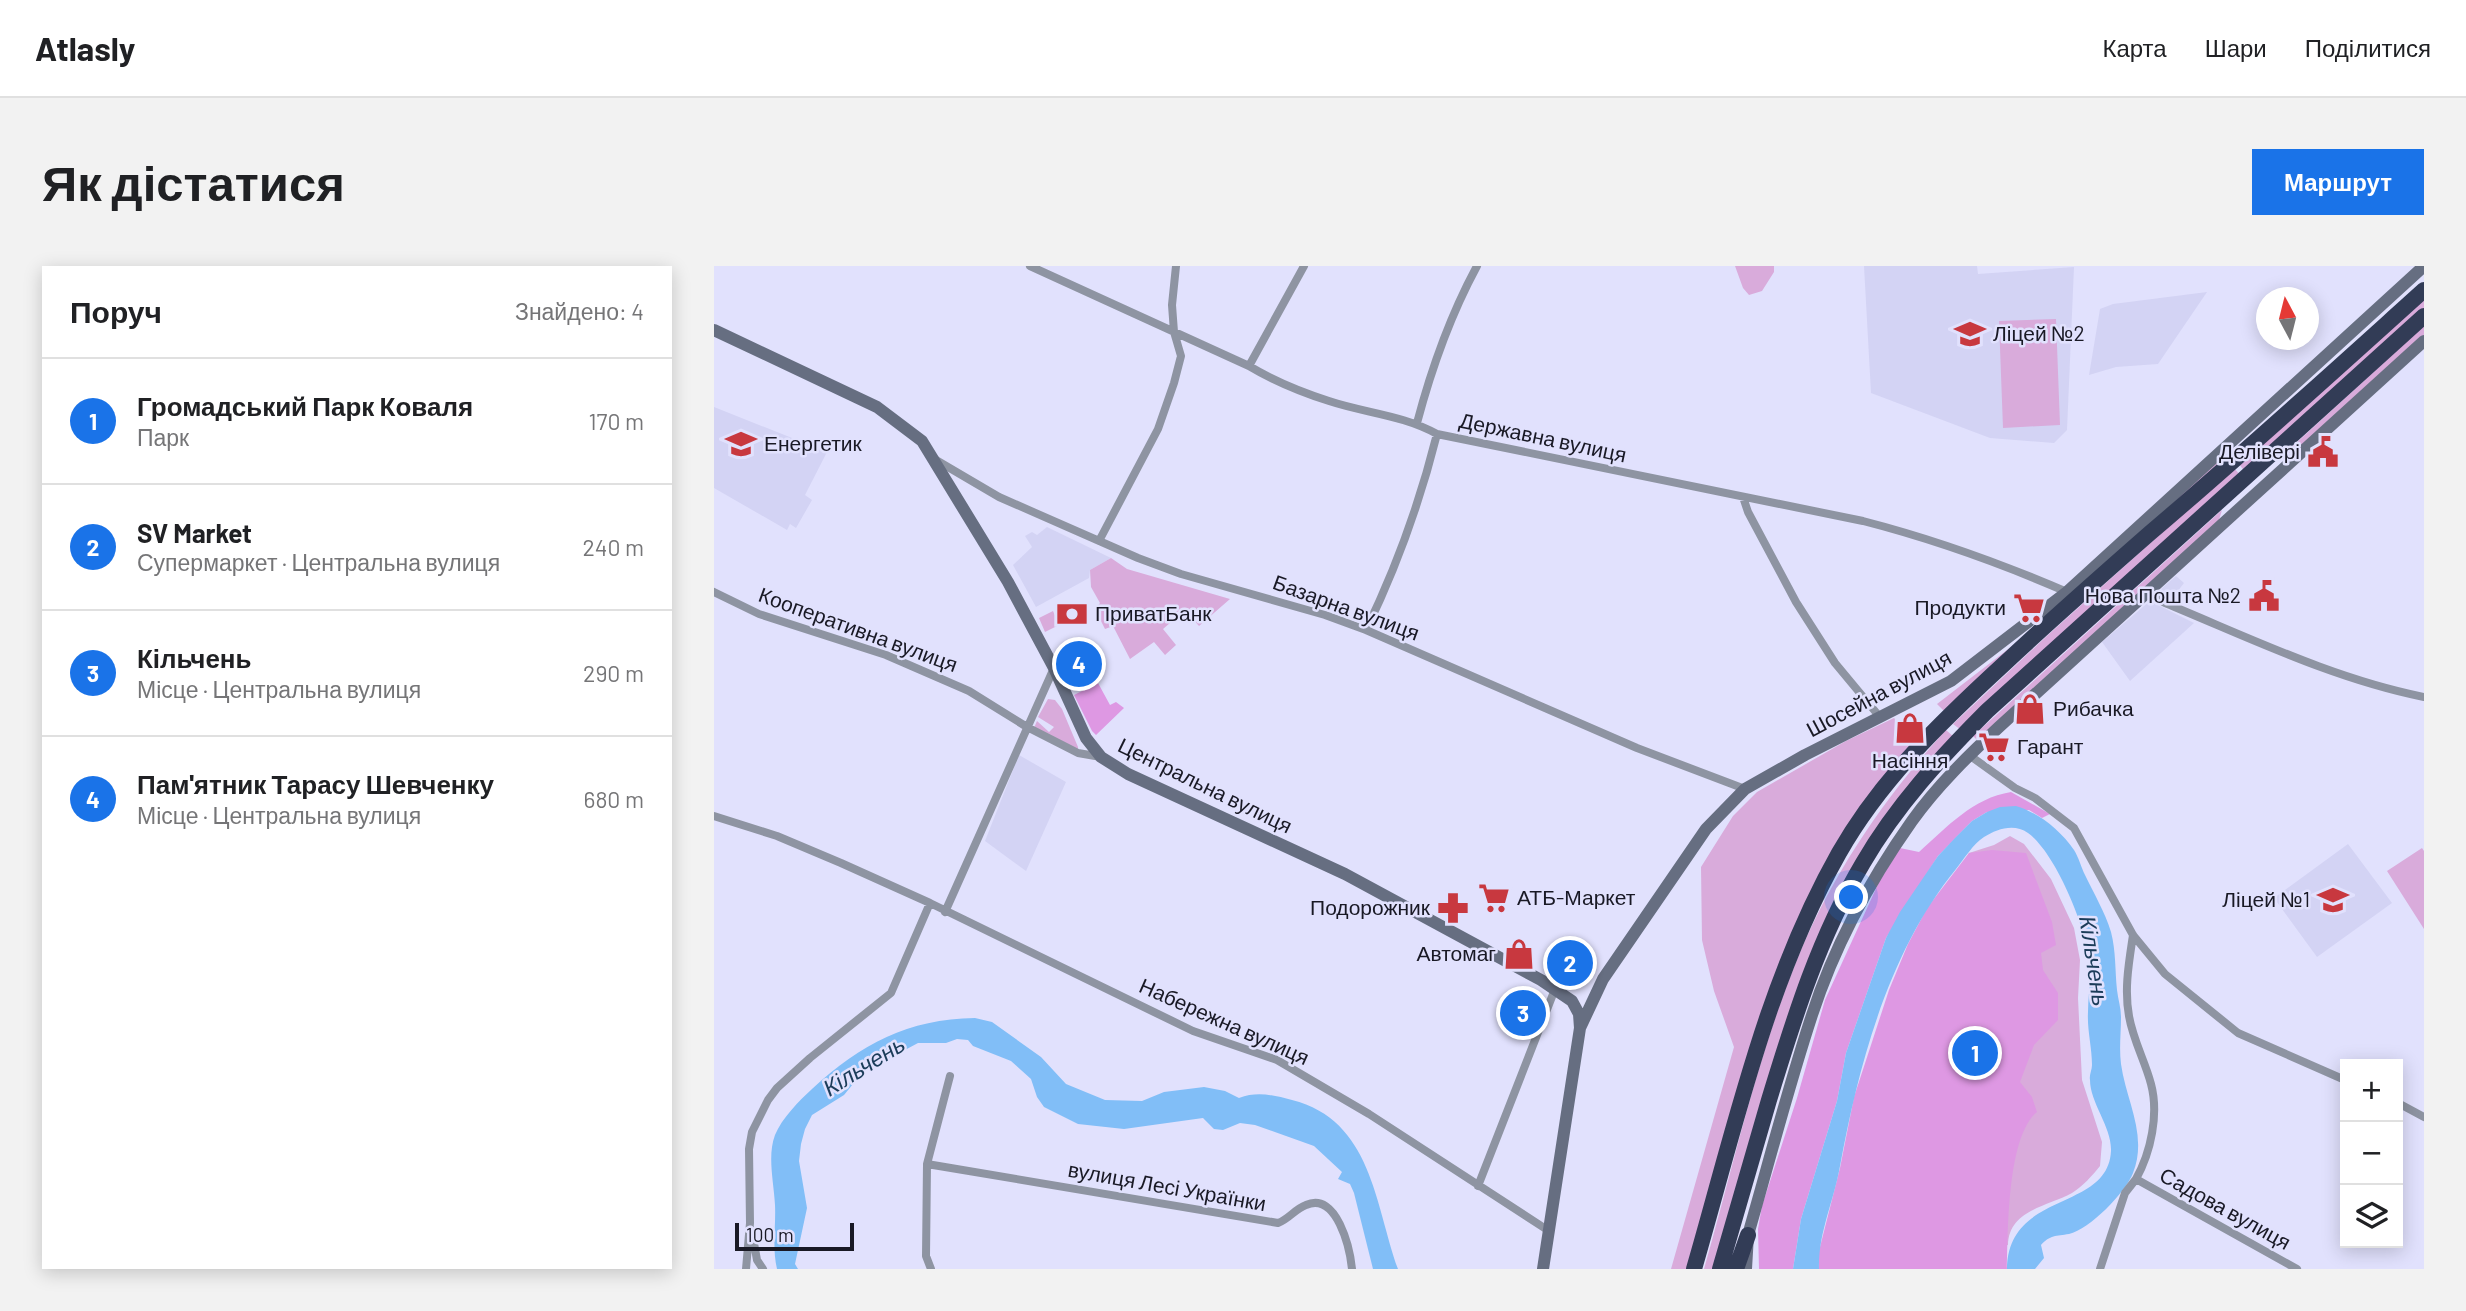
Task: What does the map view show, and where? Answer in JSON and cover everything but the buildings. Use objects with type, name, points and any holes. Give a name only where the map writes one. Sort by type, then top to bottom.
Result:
[{"type":"highway","points":[[1694,1269],[1756,1056],[1791,950],[1841,850],[1873,802],[1927,737],[1973,692],[2424,290]]},
{"type":"highway","points":[[1720,1269],[1781,1062],[1816,957],[1847,891],[1894,817],[1951,747],[1987,711],[2424,316]]},
{"type":"highway","points":[[1736,1269],[1748,1236]]},
{"type":"street","name":"Державна вулиця","points":[[1030,266],[1268,377],[1330,401],[1417,423],[1437,434],[1922,536],[2067,592]]},
{"type":"street","points":[[1099,541],[1158,429],[1181,356],[1174,332],[1172,305],[1176,266]]},
{"type":"street","points":[[1249,366],[1304,266]]},
{"type":"street","points":[[1417,423],[1424,395],[1465,288],[1477,266]]},
{"type":"street","name":"Шосейна вулиця","points":[[1543,1269],[1580,1028],[1602,979],[1706,829],[1745,789],[1879,716],[1901,708],[1951,681],[2067,592],[2424,266]]},
{"type":"street","name":"Центральна вулиця","points":[[714,330],[877,407],[915,435],[936,460],[1008,582],[1054,668],[1086,738],[1101,757],[1128,774],[1356,880],[1456,932],[1572,1001],[1579,1014],[1580,1028]]},
{"type":"street","points":[[1746,1269],[1748,1236],[1812,1013],[1844,938],[1881,869],[1912,820],[1969,755],[2424,341]]},
{"type":"street","points":[[1366,630],[1387,587],[1402,547],[1437,434]]},
{"type":"street","name":"Базарна вулиця","points":[[936,460],[999,497],[1099,541],[1181,574],[1325,615],[1366,630],[1637,748],[1745,789]]},
{"type":"street","points":[[1742,497],[1796,602],[1835,663],[1879,716]]},
{"type":"street","name":"Кооперативна вулиця","points":[[714,592],[759,614],[898,660],[970,691],[1027,727],[1078,753],[1101,757]]},
{"type":"street","points":[[2147,593],[2165,604],[2327,669],[2390,691],[2424,697]]},
{"type":"street","points":[[945,912],[1054,668]]},
{"type":"street","points":[[1969,755],[2004,781],[2035,798],[2074,828],[2133,935],[2165,974],[2238,1033],[2340,1078]]},
{"type":"street","name":"Набережна вулиця","points":[[714,816],[778,836],[930,903],[1193,1031],[1277,1060],[1368,1114],[1549,1231]]},
{"type":"street","points":[[746,1269],[752,1132],[768,1100],[777,1088],[810,1058],[891,993],[930,903]]},
{"type":"street","name":"Садова вулиця","points":[[2133,935],[2126,982],[2129,1018],[2152,1087],[2153,1107],[2150,1146],[2136,1179],[2297,1269]]},
{"type":"street","points":[[1478,1186],[1555,989]]},
{"type":"street","points":[[931,1269],[926,1256],[927,1164],[950,1076]]},
{"type":"street","points":[[2403,1106],[2424,1117]]},
{"type":"street","name":"вулиця Лесі Українки","points":[[927,1164],[1278,1223],[1308,1204],[1317,1203],[1331,1211],[1343,1227],[1351,1252],[1352,1269]]},
{"type":"street","points":[[2100,1269],[2124,1193],[2136,1179]]},
{"type":"street","points":[[750,1223],[757,1260],[763,1269]]},
{"type":"shaded area","points":[[1735,266],[1774,266],[1774,272],[1762,291],[1749,295],[1743,288]]},
{"type":"shaded area","name":"Ліцей №2","points":[[1864,266],[1977,266],[1978,274],[2074,267],[2067,430],[2054,443],[1990,438],[1871,393]]},
{"type":"shaded area","points":[[2207,292],[2158,364],[2116,367],[2089,375],[2100,309],[2113,304]]},
{"type":"shaded area","points":[[2424,296],[2424,309],[2245,472],[2239,464]]},
{"type":"shaded area","points":[[2056,319],[2060,425],[2003,428],[1999,321]]},
{"type":"shaded area","points":[[2424,326],[2424,336],[2298,450],[2283,455]]},
{"type":"shaded area","points":[[714,407],[827,452],[805,495],[812,500],[796,528],[790,524],[787,530],[714,488]]},
{"type":"shaded area","points":[[2220,460],[2225,464],[1945,712],[1937,704],[2020,640]]},
{"type":"shaded area","points":[[2234,468],[2241,476],[1961,730],[1953,724],[2048,635]]},
{"type":"shaded area","points":[[2222,510],[2219,520],[1977,740],[1973,736]]},
{"type":"shaded area","points":[[1047,527],[1111,558],[1090,570],[1089,578],[1036,607],[1013,565],[1032,547],[1025,536],[1032,532],[1037,535]]},
{"type":"shaded area","points":[[1111,558],[1127,569],[1230,599],[1199,626],[1185,610],[1163,629],[1176,645],[1165,655],[1154,642],[1130,659],[1113,626],[1105,629],[1095,609],[1100,603],[1091,587],[1090,570]]},
{"type":"shaded area","points":[[2176,576],[2184,583],[2171,600],[2161,589]]},
{"type":"shaded area","points":[[2150,601],[2194,623],[2130,681],[2102,642]]},
{"type":"shaded area","points":[[1053,611],[1059,625],[1045,632],[1039,618]]},
{"type":"shaded area","points":[[1074,657],[1082,673],[1069,680],[1070,667],[1062,666],[1061,663]]},
{"type":"shaded area","points":[[1098,683],[1110,705],[1116,702],[1124,708],[1096,735],[1074,695]]},
{"type":"shaded area","points":[[1048,699],[1055,700],[1062,709],[1078,751],[1034,728],[1037,721],[1049,732],[1054,727],[1038,717]]},
{"type":"shaded area","points":[[1894,718],[1915,739],[1891,769],[1809,896],[1688,1269],[1671,1269],[1734,1047],[1714,991],[1702,940],[1701,867],[1733,816],[1757,792],[1846,741]]},
{"type":"shaded area","points":[[1946,730],[1954,737],[1836,905],[1715,1269],[1704,1269],[1769,1037],[1810,930],[1860,840],[1901,783]]},
{"type":"shaded area","points":[[1019,755],[1066,782],[1026,871],[985,841]]},
{"type":"shaded area","points":[[2011,792],[2050,814],[2042,818],[2029,810],[1987,812],[1972,821],[1938,856],[1886,938],[1846,1053],[1837,1101],[1801,1219],[1793,1269],[1759,1269],[1758,1229],[1762,1206],[1825,1000],[1879,882],[1900,848],[1919,852],[1973,807],[1997,795]]},
{"type":"shaded area","points":[[2010,836],[2024,844],[2051,879],[2074,928],[2080,960],[2078,998],[2082,1080],[2102,1142],[2100,1166],[2072,1193],[2022,1217],[2010,1233],[2008,1245],[1819,1269],[1969,853],[1994,845]]},
{"type":"shaded area","name":"Ліцей №1","points":[[2348,844],[2392,903],[2317,957],[2274,898]]},
{"type":"shaded area","points":[[2422,848],[2424,851],[2424,929],[2387,871]]},
{"type":"shaded area","points":[[1992,850],[2026,853],[2052,922],[2056,945],[2041,953],[2043,970],[2058,993],[2058,1020],[2034,1045],[2020,1082],[2032,1097],[2037,1112],[2027,1124],[2015,1162],[2009,1209],[2007,1269],[1819,1269],[1819,1251],[1854,1097],[1889,990],[1908,944],[1927,908],[1969,853]]},
{"type":"water","points":[[2016,806],[2048,823],[2074,850],[2111,932],[2121,1014],[2121,1064],[2137,1132],[2137,1159],[2133,1173],[2123,1190],[2087,1225],[2069,1234],[2047,1239],[2041,1245],[2044,1258],[2035,1269],[2007,1269],[2012,1244],[2023,1226],[2040,1213],[2094,1184],[2106,1170],[2111,1151],[2108,1133],[2091,1089],[2092,1058],[2088,1019],[2090,965],[2082,928],[2068,891],[2049,856],[2023,830],[2000,830],[1980,840],[1956,869],[1912,936],[1895,972],[1867,1048],[1824,1230],[1819,1269],[1793,1269],[1801,1219],[1837,1101],[1846,1053],[1886,938],[1900,912],[1938,856],[1955,838],[1972,821],[1987,812],[2000,807]]},
{"type":"water","points":[[975,1018],[992,1022],[1041,1057],[1066,1084],[1105,1100],[1142,1101],[1164,1092],[1204,1087],[1225,1091],[1239,1098],[1259,1094],[1278,1097],[1319,1110],[1339,1126],[1355,1145],[1375,1193],[1398,1269],[1373,1269],[1350,1184],[1338,1179],[1342,1172],[1314,1146],[1255,1125],[1240,1123],[1223,1130],[1214,1129],[1203,1118],[1124,1129],[1078,1124],[1044,1107],[1037,1097],[1031,1079],[1011,1061],[973,1046],[968,1040],[957,1039],[946,1043],[918,1043],[862,1073],[844,1095],[812,1115],[805,1129],[799,1161],[807,1208],[795,1264],[798,1269],[777,1269],[771,1152],[775,1135],[786,1116],[830,1073],[867,1047],[907,1029],[928,1023]]},
{"type":"place","name":"Ліцей №2","points":[[1970,334]]},
{"type":"place","name":"Енергетик","points":[[741,444]]},
{"type":"place","name":"Делівері","points":[[2323,452]]},
{"type":"place","name":"Нова Пошта №2","points":[[2264,596]]},
{"type":"place","name":"Продукти","points":[[2029,608]]},
{"type":"place","name":"ПриватБанк","points":[[1072,614]]},
{"type":"place","name":"Пам'ятник Тарасу Шевченку","points":[[1079,664]]},
{"type":"place","name":"Рибачка","points":[[2030,709]]},
{"type":"place","name":"Насіння","points":[[1910,728]]},
{"type":"place","name":"Гарант","points":[[1994,747]]},
{"type":"place","name":"АТБ-Маркет","points":[[1494,898]]},
{"type":"place","name":"Ліцей №1","points":[[2333,900]]},
{"type":"place","name":"Подорожник","points":[[1453,908]]},
{"type":"place","name":"Автомаг","points":[[1519,954]]},
{"type":"place","name":"SV Market","points":[[1570,963]]},
{"type":"place","name":"Кільчень","points":[[1523,1013]]},
{"type":"place","name":"Громадський Парк Коваля","points":[[1975,1053]]}]
